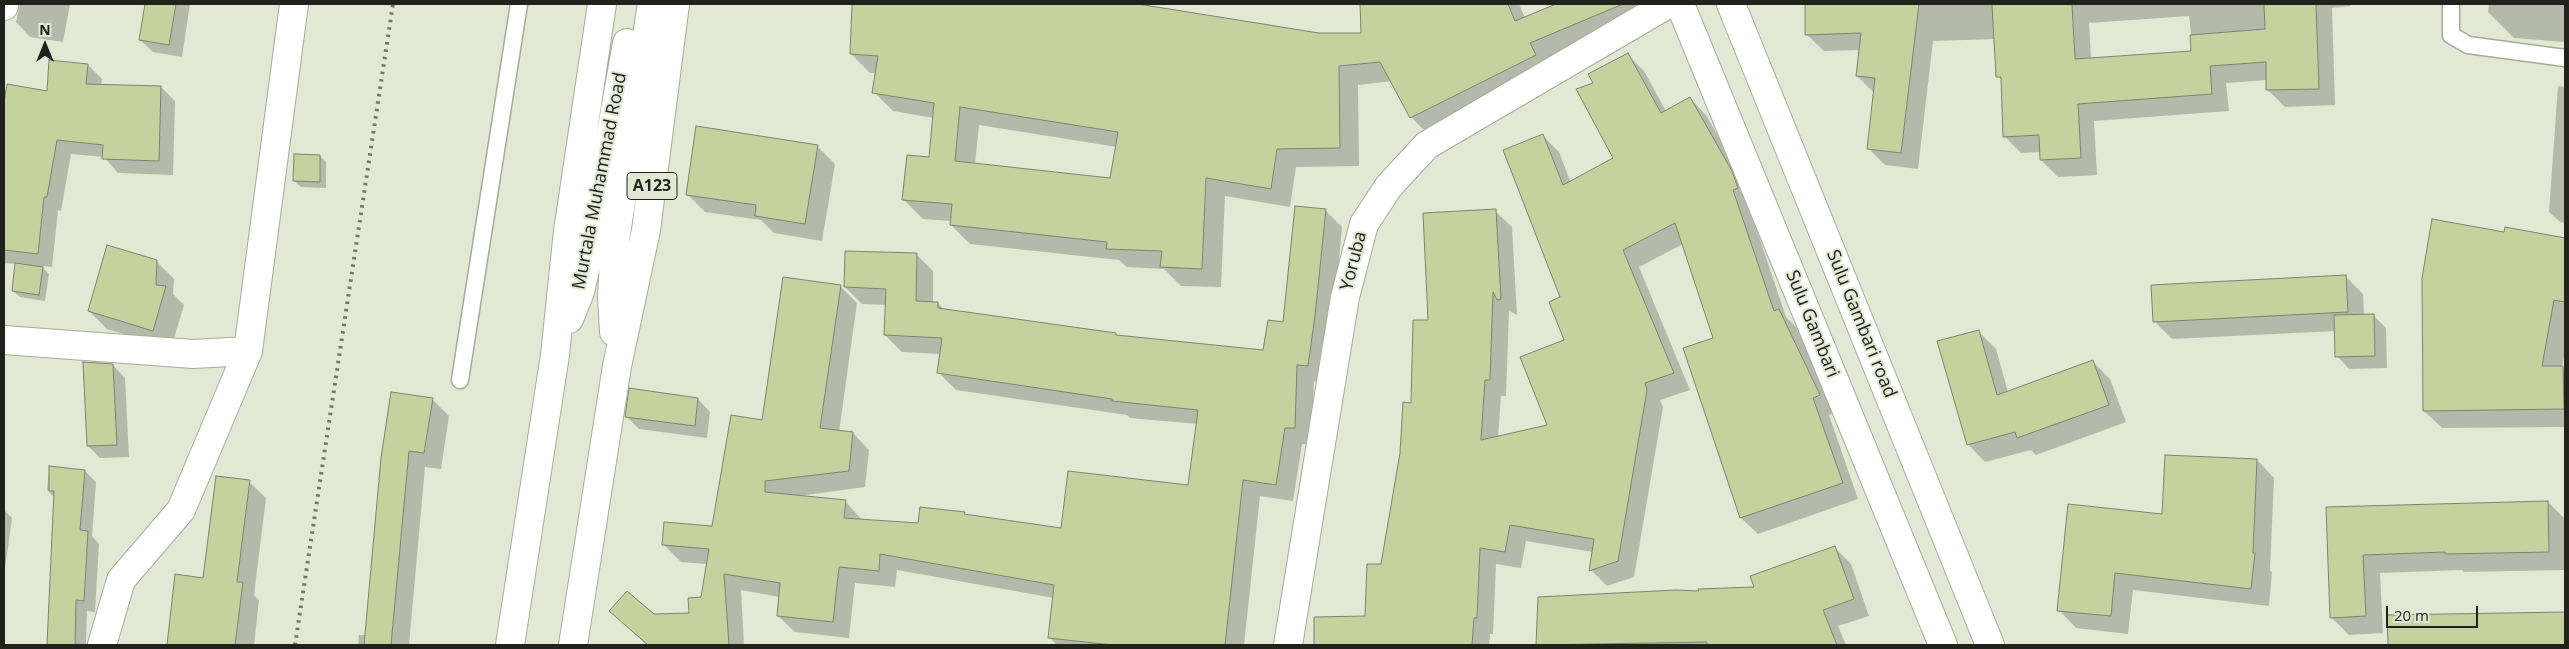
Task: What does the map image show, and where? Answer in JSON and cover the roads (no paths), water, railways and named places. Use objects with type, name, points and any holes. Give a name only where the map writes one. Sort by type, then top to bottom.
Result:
[{"type":"main road","points":[[102,645],[121,580],[181,510],[248,350],[294,4]]},
{"type":"main road","name":"Murtala Muhammad Road","points":[[510,645],[555,355],[568,231],[602,4]]},
{"type":"main road","name":"Murtala Muhammad Road","points":[[617,366],[612,297],[615,240],[634,56],[634,4]]},
{"type":"main road","name":"Murtala Muhammad Road","points":[[555,355],[580,292],[634,56],[652,4]]},
{"type":"main road","name":"Murtala Muhammad Road","points":[[573,645],[617,366],[646,230],[675,4]]},
{"type":"main road","name":"Yoruba","points":[[1288,645],[1345,296],[1364,224],[1389,186],[1427,145],[1668,4]]},
{"type":"main road","name":"Sulu Gambari","points":[[1680,4],[1943,645]]},
{"type":"main road","name":"Sulu Gambari road","points":[[1731,4],[1990,645]]},
{"type":"main road","points":[[4,340],[193,354],[248,350]]},
{"type":"lane","points":[[460,380],[519,4]]},
{"type":"lane","points":[[2451,4],[2451,35],[2468,45],[2565,58]]},
{"type":"railway","points":[[295,645],[393,4]]}]
